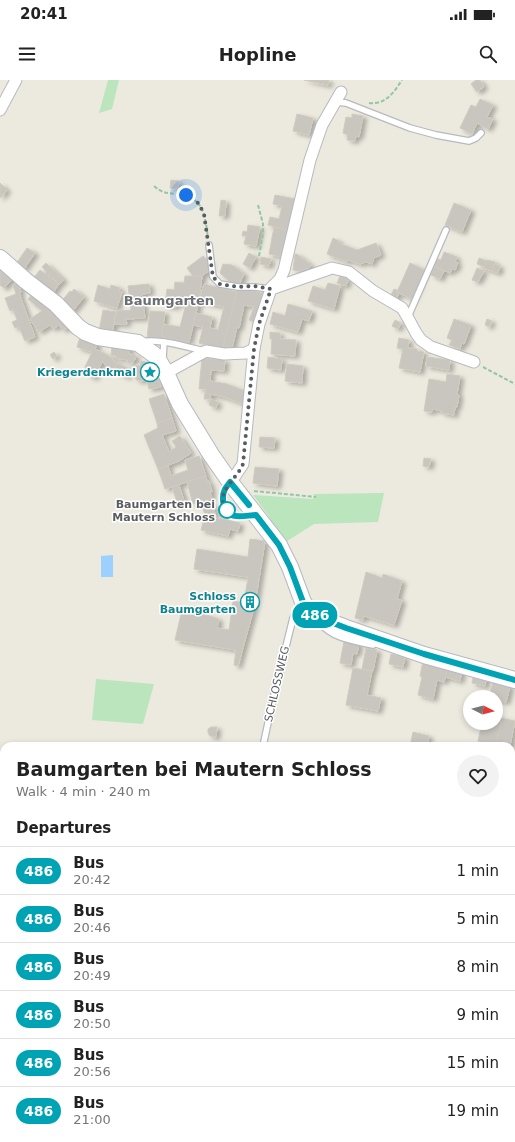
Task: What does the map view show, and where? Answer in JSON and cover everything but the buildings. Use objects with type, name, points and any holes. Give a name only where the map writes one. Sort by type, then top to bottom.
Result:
[{"type":"street","points":[[0,110],[16,80]]},
{"type":"street","points":[[230,482],[243,464],[254,349],[259,324],[271,289],[280,279],[284,270],[310,160],[322,125],[339,97]]},
{"type":"street","points":[[0,258],[26,281],[56,304],[78,327],[85,332],[98,336],[138,343],[156,356],[164,368],[180,404],[210,453],[230,482],[279,545],[307,607],[320,618],[424,654],[515,680]]},
{"type":"street","points":[[271,289],[332,268],[349,272],[373,291],[402,308],[416,333],[426,344],[474,362]]},
{"type":"street","points":[[164,368],[206,351],[224,354],[246,353],[254,349]]},
{"type":"lane","points":[[339,97],[346,103],[410,128],[436,135],[469,140],[476,138],[481,133]]},
{"type":"lane","points":[[408,318],[446,230]]},
{"type":"lane","points":[[209,245],[213,277],[220,284],[238,287],[254,286],[271,289]]},
{"type":"lane","points":[[138,343],[146,341],[164,342],[206,351]]},
{"type":"lane","points":[[164,342],[164,368]]},
{"type":"lane","points":[[230,482],[224,490],[223,500],[225,508],[230,514],[238,516],[256,515]]},
{"type":"lane","name":"SCHLOSSWEG","points":[[264,742],[293,618],[297,609],[307,607]]},
{"type":"path","points":[[367,102],[372,103],[384,101],[393,94],[402,80]]},
{"type":"path","points":[[154,186],[160,192],[192,197],[199,204],[204,214],[209,245]]},
{"type":"path","points":[[258,205],[263,224],[263,234],[259,256]]},
{"type":"path","points":[[474,362],[515,384]]},
{"type":"path","points":[[242,496],[253,491],[316,497]]},
{"type":"green space","points":[[108,80],[119,80],[112,109],[99,113]]},
{"type":"green space","points":[[384,493],[378,522],[314,524],[284,543],[268,515],[253,495],[313,499],[314,494]]},
{"type":"green space","points":[[96,679],[154,684],[143,724],[92,720]]},
{"type":"water","points":[[113,555],[113,577],[101,577],[101,556]]},
{"type":"bus line","name":"486","points":[[249,505],[230,482],[224,490],[223,500],[225,508],[230,514],[238,516],[256,515],[279,545],[290,567],[303,602],[310,612],[320,618],[346,628],[424,654],[515,680]]},
{"type":"place","name":"Kriegerdenkmal","points":[[150,372]]},
{"type":"place","name":"Baumgarten bei Mautern Schloss","points":[[227,510]]},
{"type":"place","name":"Schloss Baumgarten","points":[[250,602]]},
{"type":"district","name":"Baumgarten","points":[[169,300]]},
{"type":"route","points":[[186,195],[192,197],[199,204],[204,214],[213,277],[220,284],[238,287],[254,286],[271,289],[259,324],[254,349],[243,464],[224,490],[223,500],[227,510]]}]
